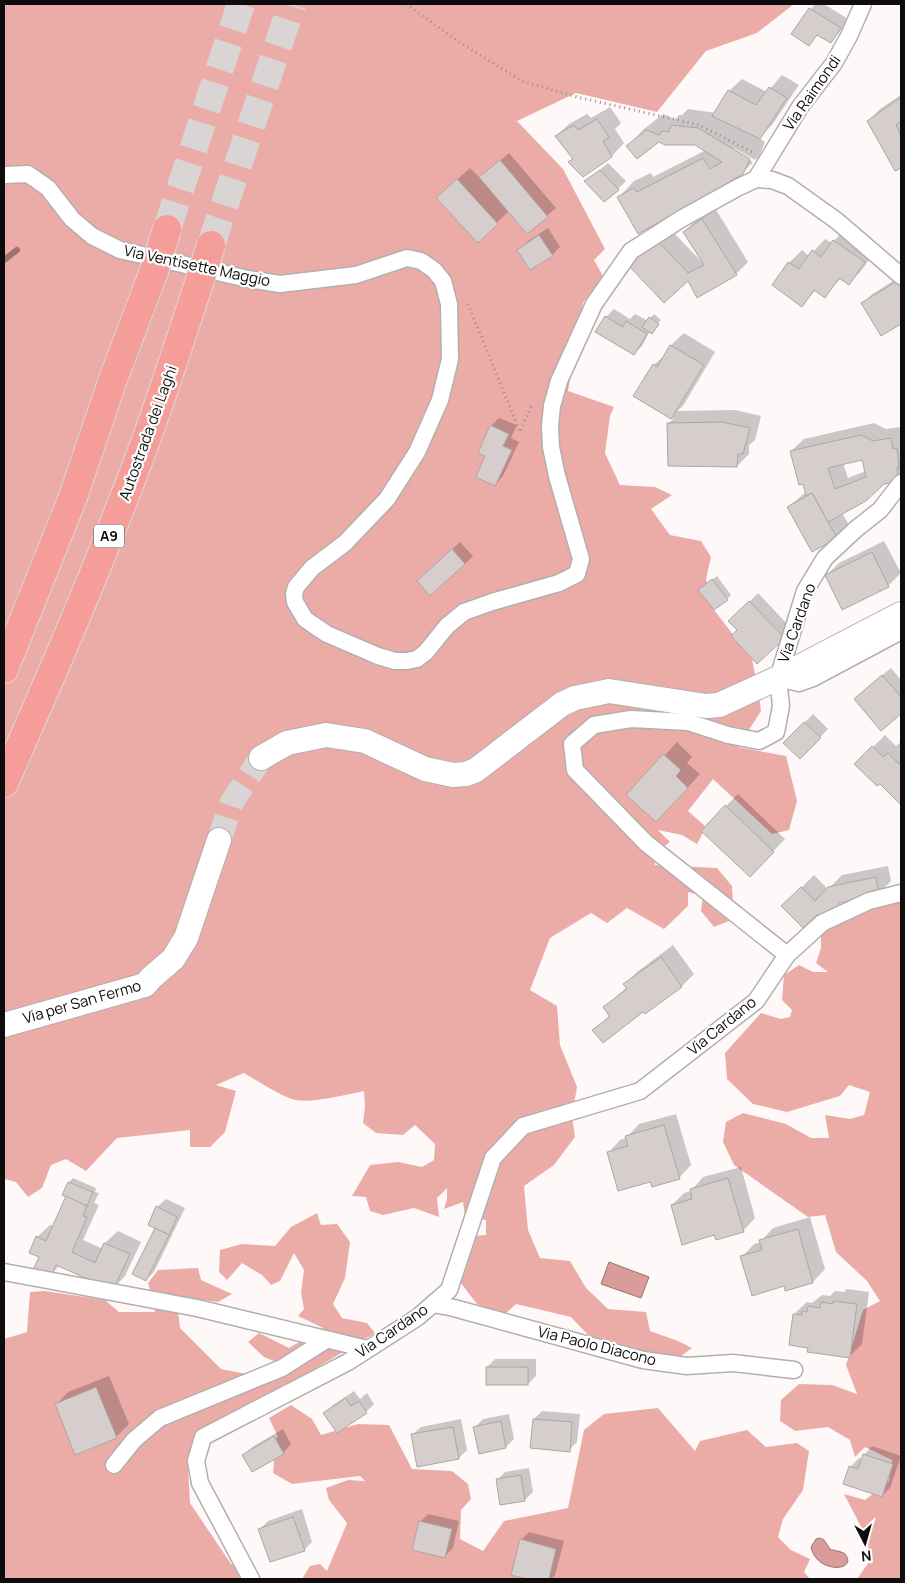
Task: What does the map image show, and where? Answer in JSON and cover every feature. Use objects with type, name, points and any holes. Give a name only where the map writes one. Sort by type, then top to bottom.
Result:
[{"type":"highway","points":[[4,669],[73,497],[112,382],[154,271],[167,229]]},
{"type":"highway","name":"Autostrada dei Laghi","points":[[4,783],[68,638],[121,507],[164,389],[211,244]]},
{"type":"main road","points":[[261,758],[287,743],[326,735],[365,741],[425,769],[453,775],[466,774],[476,770],[562,704],[574,698],[609,691],[706,706],[720,705],[778,678],[901,614]]},
{"type":"main road","name":"Via per San Fermo","points":[[4,1025],[145,985],[173,959],[186,938],[220,840]]},
{"type":"street","name":"Via Raimondi","points":[[756,179],[800,108],[834,62],[850,36],[863,4]]},
{"type":"street","name":"Via Ventisette Maggio","points":[[4,175],[28,174],[48,188],[72,220],[92,236],[120,250],[248,279],[280,284],[356,276],[407,258],[421,261],[434,270],[443,281],[449,304],[450,358],[440,400],[417,452],[387,499],[345,543],[312,568],[296,587],[294,594],[295,602],[305,619],[327,634],[378,656],[395,661],[418,659],[447,626],[464,612],[559,583],[577,574],[581,559],[556,476],[551,447],[550,426],[552,406],[562,374],[594,304],[631,251],[680,219],[756,179]]},
{"type":"street","points":[[756,179],[772,180],[788,186],[837,221],[901,276]]},
{"type":"street","name":"Via Cardano","points":[[251,1579],[200,1483],[196,1462],[204,1437],[348,1362],[418,1317],[449,1290],[493,1158],[524,1126],[640,1091],[756,1000],[787,954],[646,842],[576,770],[572,744],[594,725],[631,719],[688,722],[728,735],[759,741],[776,732],[780,706],[778,678],[806,591],[825,558],[880,510],[901,483]]},
{"type":"street","points":[[778,678],[799,683],[813,678],[901,631]]},
{"type":"street","points":[[787,954],[822,923],[869,901],[901,894]]},
{"type":"street","points":[[4,1272],[197,1308],[367,1350]]},
{"type":"street","name":"Via Paolo Diacono","points":[[433,1304],[454,1308],[643,1360],[687,1366],[733,1363],[794,1370]]},
{"type":"street","points":[[114,1465],[134,1440],[160,1418],[282,1368],[326,1340]]},
{"type":"path","points":[[406,4],[456,40],[522,81],[577,97],[699,124],[767,160]]},
{"type":"path","points":[[465,297],[520,432],[535,398]]},
{"type":"shaded area","points":[[4,4],[794,4],[757,33],[706,51],[657,112],[576,93],[517,121],[563,169],[605,249],[594,260],[603,276],[583,303],[568,391],[614,407],[610,416],[605,453],[620,485],[655,487],[672,495],[651,509],[670,535],[701,541],[711,557],[706,579],[714,610],[752,659],[758,689],[761,711],[738,747],[786,756],[797,801],[789,830],[772,834],[713,779],[688,811],[706,827],[697,844],[682,835],[658,830],[670,842],[654,854],[655,865],[717,868],[732,886],[734,919],[714,927],[701,911],[703,896],[688,892],[688,906],[664,929],[627,908],[607,923],[591,913],[550,938],[530,990],[557,1006],[560,1045],[577,1087],[572,1116],[575,1137],[554,1165],[524,1186],[528,1230],[540,1258],[570,1261],[586,1288],[608,1309],[646,1312],[650,1331],[692,1348],[677,1359],[590,1337],[571,1317],[516,1304],[505,1314],[477,1304],[460,1282],[467,1262],[455,1250],[459,1237],[486,1235],[486,1220],[465,1217],[463,1202],[444,1209],[447,1199],[447,1188],[437,1198],[439,1217],[414,1208],[383,1215],[370,1211],[366,1197],[352,1196],[370,1165],[398,1162],[422,1167],[434,1160],[435,1144],[415,1125],[403,1135],[376,1133],[363,1123],[364,1091],[320,1100],[295,1100],[276,1092],[244,1073],[216,1085],[236,1091],[225,1132],[210,1147],[190,1147],[190,1130],[117,1138],[86,1171],[66,1159],[51,1165],[42,1188],[28,1197],[16,1182],[4,1179]]},
{"type":"shaded area","points":[[901,901],[901,1579],[857,1579],[869,1562],[868,1540],[844,1494],[865,1500],[889,1481],[892,1460],[865,1447],[855,1457],[850,1440],[828,1427],[795,1431],[780,1421],[781,1400],[799,1384],[832,1385],[857,1394],[846,1365],[863,1310],[880,1301],[867,1281],[836,1252],[825,1215],[808,1217],[734,1165],[723,1142],[726,1122],[743,1113],[786,1124],[811,1138],[829,1138],[825,1115],[850,1119],[864,1115],[870,1092],[849,1085],[840,1096],[787,1112],[753,1104],[727,1079],[725,1053],[761,1013],[781,1019],[790,1017],[792,1010],[782,1000],[784,975],[799,965],[813,972],[828,972],[816,963],[821,948],[821,931],[870,904],[885,905]]},
{"type":"shaded area","points":[[317,1213],[321,1225],[337,1224],[350,1242],[345,1278],[333,1304],[342,1318],[367,1323],[375,1333],[192,1442],[188,1468],[190,1503],[231,1564],[261,1579],[4,1579],[4,1339],[27,1332],[30,1292],[45,1291],[105,1300],[119,1312],[155,1312],[148,1283],[158,1270],[198,1268],[201,1280],[232,1294],[218,1302],[176,1297],[180,1328],[221,1369],[247,1374],[276,1362],[264,1357],[248,1342],[259,1333],[289,1348],[323,1328],[298,1316],[304,1309],[301,1293],[304,1270],[294,1253],[280,1281],[271,1285],[262,1275],[242,1263],[227,1280],[219,1272],[220,1250],[242,1244],[275,1246],[291,1227]]},
{"type":"shaded area","points":[[609,1262],[649,1277],[641,1298],[601,1284]]},
{"type":"shaded area","points":[[291,1405],[312,1419],[321,1435],[358,1424],[389,1425],[412,1469],[452,1471],[468,1484],[471,1499],[461,1510],[460,1539],[483,1551],[504,1521],[568,1508],[584,1430],[604,1414],[658,1408],[695,1451],[700,1441],[747,1430],[766,1447],[797,1443],[809,1451],[803,1490],[783,1519],[778,1537],[791,1550],[810,1559],[804,1572],[810,1579],[302,1579],[310,1566],[320,1564],[327,1571],[347,1523],[329,1500],[326,1488],[348,1480],[365,1481],[360,1476],[292,1484],[273,1473],[274,1460],[262,1450],[267,1442],[278,1437],[269,1418]]},
{"type":"shaded area","points":[[816,1539],[824,1540],[830,1549],[845,1554],[848,1560],[846,1564],[842,1567],[828,1566],[815,1556],[811,1547]]},
{"type":"building","points":[[809,8],[841,28],[831,43],[817,35],[809,46],[791,34]]},
{"type":"building","points":[[769,87],[787,98],[760,139],[712,116],[728,90],[756,105]]},
{"type":"building","points":[[901,97],[901,121],[896,125],[901,136],[901,168],[895,171],[867,121]]},
{"type":"building","points":[[597,119],[609,137],[603,141],[612,157],[583,177],[568,162],[573,159],[555,136],[574,125],[578,130]]},
{"type":"building","points":[[671,125],[698,128],[750,159],[743,174],[638,234],[617,197],[634,188],[637,192],[703,158],[710,169],[722,162],[695,145],[665,145],[659,142],[637,159],[626,146],[646,130],[659,135],[662,131],[669,132]]},
{"type":"building","points":[[500,160],[548,217],[527,234],[479,177]]},
{"type":"building","points":[[600,170],[619,190],[604,202],[584,181]]},
{"type":"building","points":[[457,179],[498,224],[478,243],[436,198]]},
{"type":"building","points":[[702,219],[737,275],[697,298],[688,281],[664,303],[628,265],[656,239],[688,273],[704,265],[683,232]]},
{"type":"building","points":[[539,235],[553,256],[530,270],[517,250]]},
{"type":"building","points":[[833,240],[865,262],[849,285],[839,278],[825,298],[814,290],[802,307],[772,285],[788,262],[799,269],[812,250],[821,257]]},
{"type":"building","points":[[897,281],[901,287],[901,324],[881,336],[861,303]]},
{"type":"building","points":[[605,316],[623,327],[626,321],[647,334],[634,355],[595,332]]},
{"type":"building","points":[[649,317],[659,324],[652,334],[642,327]]},
{"type":"building","points":[[670,345],[704,365],[671,419],[633,396],[653,364],[657,367]]},
{"type":"building","points":[[722,422],[750,428],[743,454],[738,454],[737,467],[668,466],[667,423]]},
{"type":"building","points":[[490,425],[509,434],[503,446],[512,450],[495,486],[476,477],[485,456],[478,453]]},
{"type":"building","points":[[861,435],[873,441],[891,438],[893,449],[897,448],[898,482],[884,484],[866,501],[828,522],[812,493],[806,496],[803,484],[799,485],[790,451]],"holes":[[[862,460],[866,477],[835,489],[828,468]]]},
{"type":"building","points":[[812,493],[837,538],[812,552],[787,507]]},
{"type":"building","points":[[452,549],[465,564],[430,596],[417,581]]},
{"type":"building","points":[[872,552],[889,587],[842,610],[825,575]]},
{"type":"building","points":[[712,579],[728,600],[714,610],[698,590]]},
{"type":"building","points":[[749,601],[785,638],[757,664],[731,636],[737,630],[728,621]]},
{"type":"building","points":[[882,675],[901,697],[901,714],[881,731],[854,699]]},
{"type":"building","points":[[804,722],[821,738],[800,759],[783,743]]},
{"type":"building","points":[[872,746],[883,757],[888,753],[899,764],[901,762],[901,805],[880,784],[877,786],[854,764]]},
{"type":"building","points":[[663,754],[681,770],[676,776],[688,788],[656,822],[626,795]]},
{"type":"building","points":[[725,805],[774,852],[750,877],[701,831]]},
{"type":"building","points":[[876,877],[879,895],[840,903],[823,919],[818,914],[803,928],[781,906],[801,887],[815,901],[828,887]]},
{"type":"building","points":[[661,957],[682,987],[645,1014],[643,1012],[603,1043],[592,1030],[610,1017],[603,1007],[627,989],[623,984]]},
{"type":"building","points":[[664,1125],[680,1179],[652,1187],[650,1182],[618,1191],[607,1152],[628,1146],[625,1136]]},
{"type":"building","points":[[728,1178],[744,1232],[716,1240],[714,1235],[682,1245],[671,1205],[692,1199],[690,1189]]},
{"type":"building","points":[[68,1182],[93,1192],[87,1206],[62,1195]]},
{"type":"building","points":[[66,1196],[87,1206],[83,1216],[87,1217],[72,1252],[95,1263],[104,1243],[130,1254],[113,1290],[56,1265],[50,1278],[33,1270],[39,1257],[29,1253],[36,1236],[46,1241]]},
{"type":"building","points":[[156,1206],[177,1217],[169,1235],[148,1225]]},
{"type":"building","points":[[155,1228],[169,1235],[146,1281],[132,1274]]},
{"type":"building","points":[[798,1229],[813,1283],[785,1291],[784,1286],[752,1296],[740,1256],[762,1250],[759,1240]]},
{"type":"building","points":[[833,1301],[857,1304],[850,1358],[807,1352],[808,1348],[789,1345],[793,1314],[802,1315],[802,1311],[807,1312],[808,1306],[820,1308],[821,1302],[833,1304]]},
{"type":"building","points":[[486,1367],[528,1367],[528,1385],[486,1385]]},
{"type":"building","points":[[96,1387],[117,1438],[75,1455],[55,1404]]},
{"type":"building","points":[[346,1398],[351,1406],[359,1401],[367,1413],[337,1433],[323,1413]]},
{"type":"building","points":[[533,1419],[572,1422],[570,1452],[530,1448]]},
{"type":"building","points":[[501,1421],[506,1448],[479,1454],[473,1427]]},
{"type":"building","points":[[453,1427],[459,1459],[417,1467],[411,1434]]},
{"type":"building","points":[[274,1436],[284,1454],[252,1472],[242,1455]]},
{"type":"building","points":[[863,1454],[893,1464],[882,1497],[843,1484],[849,1466],[858,1469]]},
{"type":"building","points":[[521,1475],[525,1501],[500,1505],[496,1479]]},
{"type":"building","points":[[293,1517],[305,1551],[270,1562],[258,1529]]},
{"type":"building","points":[[419,1521],[452,1529],[445,1558],[412,1550]]},
{"type":"building","points":[[520,1539],[556,1549],[549,1579],[527,1579],[511,1575]]},
{"type":"waterway","points":[[4,260],[17,250]]},
{"type":"tunnel","points":[[167,229],[241,4]]},
{"type":"tunnel","points":[[211,245],[292,4]]},
{"type":"tunnel","points":[[219,840],[232,802],[261,758]]}]
